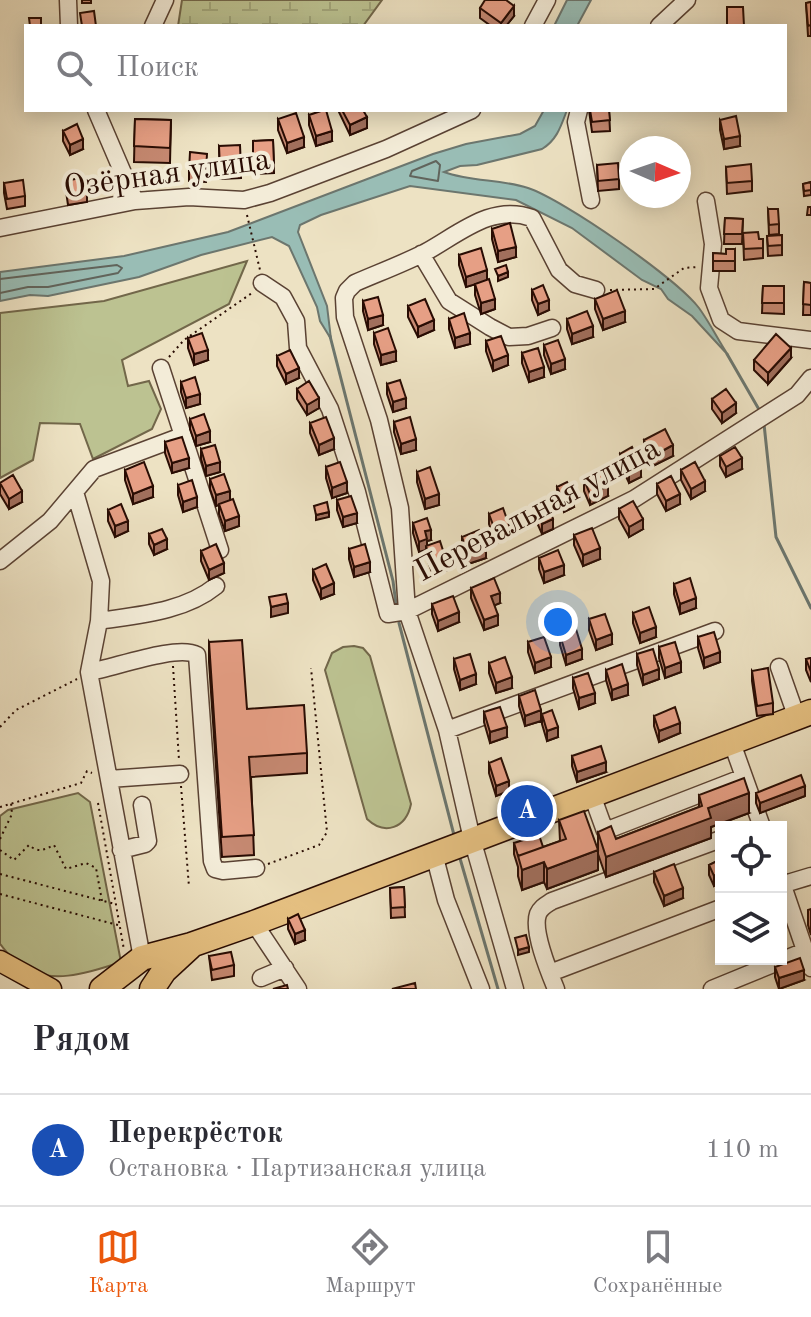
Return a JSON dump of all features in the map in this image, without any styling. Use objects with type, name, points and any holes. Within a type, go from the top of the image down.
[{"type":"highway","points":[[102,989],[136,962],[254,923],[804,715]]},
{"type":"highway","points":[[152,989],[164,971],[191,945]]},
{"type":"main road","points":[[0,964],[18,989]]},
{"type":"main road","points":[[0,964],[51,989]]},
{"type":"street","points":[[68,0],[69,24]]},
{"type":"street","points":[[154,24],[165,0]]},
{"type":"street","points":[[534,24],[547,0]]},
{"type":"street","points":[[661,24],[687,0]]},
{"type":"street","points":[[97,112],[135,201]]},
{"type":"street","name":"Озёрная улица","points":[[0,228],[135,201],[189,197],[244,200],[386,149],[468,112]]},
{"type":"street","points":[[578,112],[576,122],[591,200]]},
{"type":"street","points":[[706,201],[712,236],[709,288],[721,320],[738,331],[811,340]]},
{"type":"street","points":[[515,989],[468,841],[447,730],[407,611],[400,508],[379,420],[345,317],[344,298],[355,283],[421,254],[483,219],[517,213],[532,218],[559,270],[575,284],[596,290]]},
{"type":"street","points":[[421,254],[449,301],[490,327],[509,337],[528,336],[552,328]]},
{"type":"street","points":[[262,283],[283,297],[296,321],[298,348],[330,409],[357,492],[388,614],[407,611]]},
{"type":"street","points":[[161,368],[220,550]]},
{"type":"street","name":"Перевальная улица","points":[[407,611],[634,499],[770,411],[804,399],[811,378]]},
{"type":"street","points":[[0,561],[50,521],[94,469],[182,436]]},
{"type":"street","points":[[75,492],[101,581],[99,621],[89,672],[121,850],[136,962]]},
{"type":"street","points":[[99,621],[180,605],[203,596],[216,586]]},
{"type":"street","points":[[447,730],[715,631]]},
{"type":"street","points":[[89,672],[172,653],[187,651],[197,655],[212,861],[215,869],[223,871],[256,868]]},
{"type":"street","points":[[779,667],[804,715]]},
{"type":"street","points":[[732,743],[757,821]]},
{"type":"street","points":[[109,779],[180,774]]},
{"type":"street","points":[[592,795],[605,831],[744,777]]},
{"type":"street","points":[[121,850],[148,841],[142,805]]},
{"type":"street","points":[[556,989],[537,929],[541,908],[552,901],[715,841]]},
{"type":"street","points":[[438,853],[446,900],[481,989]]},
{"type":"street","points":[[787,882],[811,876]]},
{"type":"street","points":[[785,893],[811,968]]},
{"type":"street","points":[[550,973],[715,910]]},
{"type":"street","points":[[254,923],[298,989]]},
{"type":"street","points":[[712,989],[805,951]]},
{"type":"street","points":[[261,978],[285,968]]},
{"type":"path","points":[[161,368],[184,340],[243,301],[262,283],[259,257],[248,219]]},
{"type":"path","points":[[596,290],[654,289],[684,268],[710,267]]},
{"type":"path","points":[[256,868],[319,845],[327,832],[311,668]]},
{"type":"path","points":[[0,727],[16,710],[89,672]]},
{"type":"path","points":[[0,807],[81,783],[87,771]]},
{"type":"path","points":[[0,839],[12,814],[11,802]]},
{"type":"path","points":[[98,803],[119,926],[136,962]]},
{"type":"path","points":[[0,850],[14,860],[29,845],[35,850],[44,850],[54,845],[66,869],[86,863],[96,868],[102,901]]},
{"type":"path","points":[[0,874],[115,904]]},
{"type":"path","points":[[0,894],[119,926]]},
{"type":"green space","points":[[182,0],[382,0],[364,24],[178,24]]},
{"type":"green space","points":[[247,261],[229,304],[122,360],[128,386],[149,381],[161,409],[152,429],[93,459],[80,424],[40,423],[33,460],[0,478],[0,313],[104,301]]},
{"type":"green space","points":[[354,646],[363,648],[370,656],[411,804],[405,819],[394,827],[381,827],[367,819],[325,670],[332,653]]},
{"type":"green space","points":[[78,793],[90,802],[121,962],[68,976],[41,975],[17,963],[0,944],[0,816],[8,810]]},
{"type":"water","points":[[567,0],[591,0],[578,24],[555,24]]},
{"type":"water","points":[[543,112],[566,112],[555,137],[542,149],[444,172],[528,188],[592,223],[687,295],[699,308],[728,355],[692,316],[668,299],[661,289],[642,280],[572,228],[516,200],[410,186],[321,215],[300,225],[298,232],[327,306],[331,339],[320,321],[317,307],[289,246],[272,237],[201,255],[139,277],[48,296],[30,295],[0,301],[0,272],[124,256],[228,232],[433,154],[520,134],[535,126]]},
{"type":"building","points":[[485,0],[506,0],[514,6],[501,23],[480,8]]},
{"type":"building","points":[[811,2],[811,25],[808,26],[806,3]]},
{"type":"building","points":[[727,7],[743,7],[744,24],[727,24]]},
{"type":"building","points":[[94,11],[96,24],[82,24],[80,13]]},
{"type":"building","points":[[29,18],[41,18],[41,24],[30,24]]},
{"type":"building","points":[[327,112],[332,131],[316,136],[309,115]]},
{"type":"building","points":[[343,112],[364,112],[367,117],[350,125]]},
{"type":"building","points":[[590,112],[609,112],[610,120],[592,122]]},
{"type":"building","points":[[296,113],[304,137],[287,143],[278,119]]},
{"type":"building","points":[[736,116],[740,136],[724,139],[720,120]]},
{"type":"building","points":[[135,119],[171,120],[170,148],[134,146]]},
{"type":"building","points":[[77,124],[83,139],[70,145],[63,131]]},
{"type":"building","points":[[273,140],[274,163],[253,164],[253,141]]},
{"type":"building","points":[[240,145],[241,168],[220,169],[219,146]]},
{"type":"building","points":[[190,152],[207,154],[206,172],[189,171]]},
{"type":"building","points":[[618,163],[619,179],[598,181],[597,165]]},
{"type":"building","points":[[751,164],[752,181],[727,183],[726,167]]},
{"type":"building","points":[[84,177],[87,192],[68,195],[66,181]]},
{"type":"building","points":[[23,180],[25,196],[7,199],[4,183]]},
{"type":"building","points":[[811,182],[811,190],[804,191],[803,184]]},
{"type":"building","points":[[768,209],[778,209],[779,224],[769,225]]},
{"type":"building","points":[[725,218],[743,219],[742,234],[724,234]]},
{"type":"building","points":[[510,223],[516,247],[498,251],[492,229]]},
{"type":"building","points":[[758,232],[759,239],[763,239],[763,248],[744,249],[743,233]]},
{"type":"building","points":[[782,235],[782,245],[768,246],[767,236]]},
{"type":"building","points":[[481,248],[487,270],[466,277],[459,255]]},
{"type":"building","points":[[726,249],[735,249],[735,261],[713,261],[713,253],[726,254]]},
{"type":"building","points":[[506,265],[508,272],[498,276],[495,269]]},
{"type":"building","points":[[489,279],[495,299],[481,303],[475,284]]},
{"type":"building","points":[[804,282],[811,283],[811,305],[803,304]]},
{"type":"building","points":[[543,285],[549,300],[538,304],[532,290]]},
{"type":"building","points":[[763,286],[784,286],[784,303],[762,303]]},
{"type":"building","points":[[617,290],[625,311],[603,319],[595,299]]},
{"type":"building","points":[[378,297],[383,315],[368,319],[363,301]]},
{"type":"building","points":[[425,299],[434,320],[418,327],[408,306]]},
{"type":"building","points":[[587,311],[593,326],[572,334],[567,319]]},
{"type":"building","points":[[464,313],[470,333],[455,338],[449,319]]},
{"type":"building","points":[[388,328],[396,351],[381,355],[374,333]]},
{"type":"building","points":[[202,333],[208,350],[194,354],[188,338]]},
{"type":"building","points":[[776,334],[791,348],[768,373],[754,360]]},
{"type":"building","points":[[501,336],[508,355],[493,361],[486,341]]},
{"type":"building","points":[[558,340],[565,359],[551,364],[544,345]]},
{"type":"building","points":[[538,348],[544,367],[529,372],[522,353]]},
{"type":"building","points":[[290,350],[299,368],[286,374],[277,356]]},
{"type":"building","points":[[195,377],[200,394],[186,398],[181,382]]},
{"type":"building","points":[[400,380],[406,398],[393,402],[387,384]]},
{"type":"building","points":[[309,381],[319,398],[307,405],[297,389]]},
{"type":"building","points":[[726,389],[736,403],[722,413],[712,399]]},
{"type":"building","points":[[204,414],[210,431],[196,436],[190,419]]},
{"type":"building","points":[[326,417],[334,438],[319,445],[310,423]]},
{"type":"building","points":[[410,417],[416,439],[401,444],[394,422]]},
{"type":"building","points":[[665,429],[673,445],[653,456],[644,440]]},
{"type":"building","points":[[182,437],[189,458],[172,463],[165,442]]},
{"type":"building","points":[[215,445],[220,462],[206,466],[201,449]]},
{"type":"building","points":[[632,447],[641,467],[629,473],[620,454]]},
{"type":"building","points":[[735,447],[742,458],[726,467],[720,456]]},
{"type":"building","points":[[144,462],[153,486],[133,494],[125,470]]},
{"type":"building","points":[[340,462],[347,482],[332,488],[326,467]]},
{"type":"building","points":[[695,462],[705,481],[691,489],[681,470]]},
{"type":"building","points":[[430,467],[439,494],[425,499],[417,472]]},
{"type":"building","points":[[602,472],[608,486],[590,494],[584,480]]},
{"type":"building","points":[[224,474],[230,491],[216,495],[210,479]]},
{"type":"building","points":[[13,475],[22,491],[9,499],[0,483]]},
{"type":"building","points":[[671,476],[680,494],[666,501],[657,484]]},
{"type":"building","points":[[192,480],[197,497],[183,502],[178,485]]},
{"type":"building","points":[[567,482],[574,496],[564,502],[557,487]]},
{"type":"building","points":[[351,496],[357,513],[343,517],[337,500]]},
{"type":"building","points":[[233,499],[239,516],[225,521],[219,504]]},
{"type":"building","points":[[546,501],[553,519],[542,524],[534,506]]},
{"type":"building","points":[[633,501],[643,519],[629,527],[619,509]]},
{"type":"building","points":[[327,502],[329,512],[316,515],[314,506]]},
{"type":"building","points":[[121,504],[128,521],[115,526],[108,510]]},
{"type":"building","points":[[503,508],[510,528],[496,533],[489,514]]},
{"type":"building","points":[[427,518],[431,530],[425,531],[427,539],[419,542],[413,523]]},
{"type":"building","points":[[592,528],[600,548],[583,555],[574,535]]},
{"type":"building","points":[[162,529],[167,539],[154,545],[149,534]]},
{"type":"building","points":[[479,530],[486,548],[468,554],[462,537]]},
{"type":"building","points":[[440,541],[446,560],[433,565],[426,546]]},
{"type":"building","points":[[216,544],[224,563],[209,570],[201,551]]},
{"type":"building","points":[[365,544],[370,562],[354,567],[349,549]]},
{"type":"building","points":[[558,550],[564,565],[544,572],[539,558]]},
{"type":"building","points":[[326,564],[334,583],[321,589],[313,570]]},
{"type":"building","points":[[494,578],[500,593],[491,596],[498,615],[484,620],[471,588]]},
{"type":"building","points":[[690,578],[696,598],[680,604],[674,584]]},
{"type":"building","points":[[286,594],[288,603],[271,607],[269,597]]},
{"type":"building","points":[[453,596],[459,612],[438,621],[432,604]]},
{"type":"building","points":[[649,607],[656,627],[640,633],[633,613]]},
{"type":"building","points":[[605,614],[612,634],[596,640],[589,619]]},
{"type":"building","points":[[576,629],[582,649],[566,655],[560,635]]},
{"type":"building","points":[[714,632],[720,652],[704,658],[698,637]]},
{"type":"building","points":[[544,637],[551,657],[535,663],[528,642]]},
{"type":"building","points":[[242,640],[247,709],[304,705],[307,753],[249,757],[254,835],[222,837],[209,642]]},
{"type":"building","points":[[675,642],[681,662],[665,668],[659,647]]},
{"type":"building","points":[[653,649],[659,669],[643,675],[637,654]]},
{"type":"building","points":[[470,654],[476,674],[460,680],[454,659]]},
{"type":"building","points":[[505,657],[512,677],[496,683],[489,663]]},
{"type":"building","points":[[622,664],[628,684],[612,690],[606,670]]},
{"type":"building","points":[[768,668],[773,703],[757,706],[752,671]]},
{"type":"building","points":[[588,673],[595,693],[579,698],[573,678]]},
{"type":"building","points":[[535,690],[541,710],[525,716],[519,696]]},
{"type":"building","points":[[500,707],[507,727],[490,732],[484,712]]},
{"type":"building","points":[[675,707],[680,723],[659,731],[654,716]]},
{"type":"building","points":[[552,710],[558,727],[547,731],[542,714]]},
{"type":"building","points":[[601,746],[606,762],[577,772],[572,756]]},
{"type":"building","points":[[501,758],[509,781],[496,786],[489,763]]},
{"type":"building","points":[[801,775],[805,786],[760,803],[756,793]]},
{"type":"building","points":[[744,778],[749,793],[708,808],[711,818],[606,857],[598,832],[611,826],[616,839],[702,806],[699,795]]},
{"type":"building","points":[[584,811],[598,850],[547,869],[544,862],[522,870],[518,856],[566,839],[559,820]]},
{"type":"building","points":[[539,835],[543,847],[518,856],[514,843]]},
{"type":"building","points":[[715,862],[715,876],[714,876],[709,865]]},
{"type":"building","points":[[674,864],[683,888],[664,896],[654,872]]},
{"type":"building","points":[[404,887],[405,907],[391,908],[390,888]]},
{"type":"building","points":[[298,914],[305,930],[295,934],[288,919]]},
{"type":"building","points":[[526,935],[529,947],[518,950],[515,938]]},
{"type":"building","points":[[231,952],[234,965],[212,970],[209,956]]},
{"type":"building","points":[[800,958],[804,970],[779,978],[775,967]]},
{"type":"building","points":[[415,983],[416,989],[392,989]]},
{"type":"waterway","points":[[330,336],[393,581],[396,604]]},
{"type":"waterway","points":[[727,354],[761,413]]},
{"type":"waterway","points":[[764,424],[776,537],[811,608]]},
{"type":"waterway","points":[[399,623],[454,835]]},
{"type":"waterway","points":[[459,855],[498,989]]},
{"type":"place","name":"Перекрёсток","points":[[527,811]]}]
